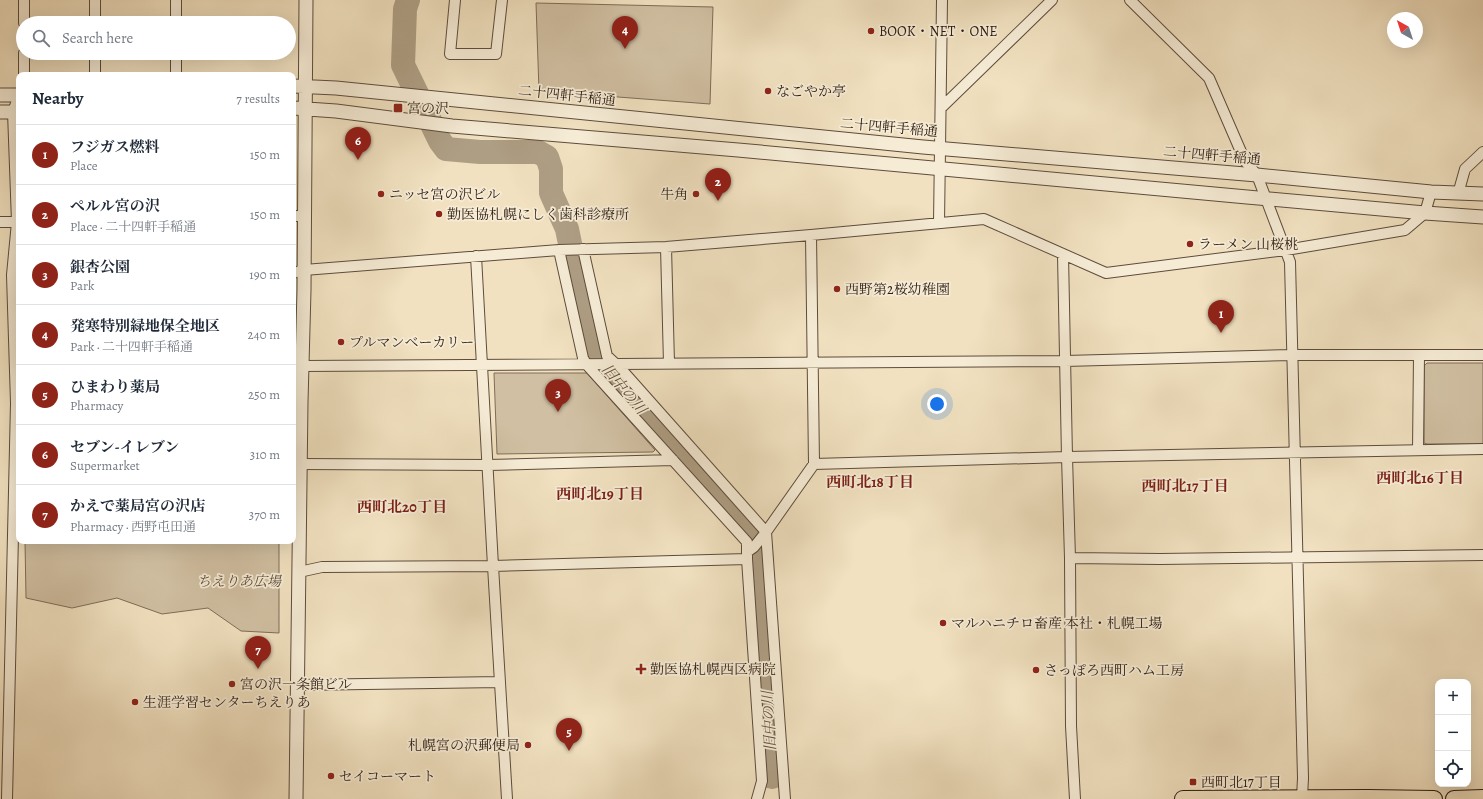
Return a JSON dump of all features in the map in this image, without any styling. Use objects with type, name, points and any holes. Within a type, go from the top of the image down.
[{"type":"main road","points":[[1454,799],[1483,798]]},
{"type":"main road","points":[[1183,799],[1434,799]]},
{"type":"street","points":[[24,0],[24,16]]},
{"type":"street","points":[[95,0],[95,16]]},
{"type":"street","points":[[176,0],[176,16]]},
{"type":"street","points":[[296,799],[302,366],[298,216],[299,86],[306,0]]},
{"type":"street","points":[[455,0],[450,54],[496,54],[502,0]]},
{"type":"street","points":[[939,223],[942,0]]},
{"type":"street","points":[[941,108],[1052,0]]},
{"type":"street","points":[[1130,0],[1209,78],[1245,162],[1257,175],[1290,262],[1303,778],[1302,798]]},
{"type":"street","points":[[24,60],[24,72]]},
{"type":"street","points":[[95,60],[95,72]]},
{"type":"street","points":[[176,60],[176,72]]},
{"type":"street","name":"二十四軒手稲通","points":[[299,86],[399,94],[941,148],[1257,175],[1431,192],[1483,194]]},
{"type":"street","points":[[0,95],[16,95]]},
{"type":"street","points":[[16,101],[11,112],[16,191]]},
{"type":"street","points":[[299,108],[452,126],[730,149],[1266,199],[1483,217]]},
{"type":"street","points":[[1458,194],[1465,170],[1483,152]]},
{"type":"street","points":[[299,272],[562,250],[666,247],[984,219],[1106,273],[1286,250],[1405,230],[1424,213],[1431,192]]},
{"type":"street","points":[[0,222],[16,222]]},
{"type":"street","points":[[299,572],[322,567],[493,566],[749,553],[764,535],[814,464],[811,235]]},
{"type":"street","points":[[666,247],[669,363]]},
{"type":"street","points":[[581,249],[607,356],[764,535],[785,799]]},
{"type":"street","points":[[562,250],[583,358],[590,364],[673,460],[747,542],[749,553],[762,781],[757,799]]},
{"type":"street","points":[[1063,255],[1070,558],[1071,726],[1074,799]]},
{"type":"street","points":[[476,256],[507,799]]},
{"type":"street","points":[[7,799],[16,403],[16,257]]},
{"type":"street","points":[[302,366],[1065,361],[1292,355],[1483,355]]},
{"type":"street","points":[[1418,450],[1419,355]]},
{"type":"street","points":[[814,464],[1067,457],[1483,449]]},
{"type":"street","points":[[301,464],[488,466],[673,460]]},
{"type":"street","points":[[1070,558],[1167,559],[1483,555]]},
{"type":"street","points":[[298,685],[500,682]]},
{"type":"green space","points":[[536,3],[713,7],[710,104],[539,91]]},
{"type":"green space","points":[[1427,363],[1483,363],[1483,444],[1424,443],[1424,366]]},
{"type":"green space","points":[[494,373],[587,373],[655,450],[653,452],[497,454]]},
{"type":"green space","name":"ちえりあ広場","points":[[25,544],[279,544],[279,633],[241,631],[208,608],[162,614],[117,598],[72,608],[26,598]]},
{"type":"waterway","name":"旧中の川","points":[[408,0],[405,9],[403,65],[440,141],[446,149],[480,152],[538,152],[547,157],[551,169],[551,193],[567,229],[574,263],[586,307],[593,348],[607,373],[750,530],[761,551],[772,777]]},
{"type":"place","name":"BOOK・NET・ONE","points":[[871,31]]},
{"type":"place","name":"発寒特別緑地保全地区","points":[[625,49]]},
{"type":"place","name":"なごやか亭","points":[[768,91]]},
{"type":"place","name":"宮の沢","points":[[398,108]]},
{"type":"place","name":"セブン-イレブン","points":[[358,160]]},
{"type":"place","name":"ニッセ宮の沢ビル","points":[[381,194]]},
{"type":"place","name":"牛角","points":[[696,194]]},
{"type":"place","name":"ペルル宮の沢","points":[[718,201]]},
{"type":"place","name":"勤医協札幌にしく歯科診療所","points":[[439,214]]},
{"type":"place","name":"ラーメン 山桜桃","points":[[1190,244]]},
{"type":"place","name":"西野第2桜幼稚園","points":[[837,289]]},
{"type":"place","name":"フジガス燃料","points":[[1221,333]]},
{"type":"place","name":"プルマンベーカリー","points":[[341,342]]},
{"type":"place","name":"銀杏公園","points":[[558,412]]},
{"type":"place","name":"マルハニチロ畜産 本社・札幌工場","points":[[943,623]]},
{"type":"place","name":"かえで薬局宮の沢店","points":[[258,669]]},
{"type":"place","name":"勤医協札幌西区病院","points":[[641,669]]},
{"type":"place","name":"さっぽろ西町ハム工房","points":[[1036,670]]},
{"type":"place","name":"宮の沢一条館ビル","points":[[232,684]]},
{"type":"place","name":"生涯学習センターちえりあ","points":[[135,702]]},
{"type":"place","name":"札幌宮の沢郵便局","points":[[528,745]]},
{"type":"place","name":"ひまわり薬局","points":[[569,751]]},
{"type":"place","name":"セイコーマート","points":[[331,776]]},
{"type":"place","name":"西町北17丁目","points":[[1193,782]]},
{"type":"district","name":"西町北16丁目","points":[[1420,478]]},
{"type":"district","name":"西町北18丁目","points":[[870,482]]},
{"type":"district","name":"西町北17丁目","points":[[1185,486]]},
{"type":"district","name":"西町北19丁目","points":[[600,494]]},
{"type":"district","name":"西町北20丁目","points":[[402,507]]}]
